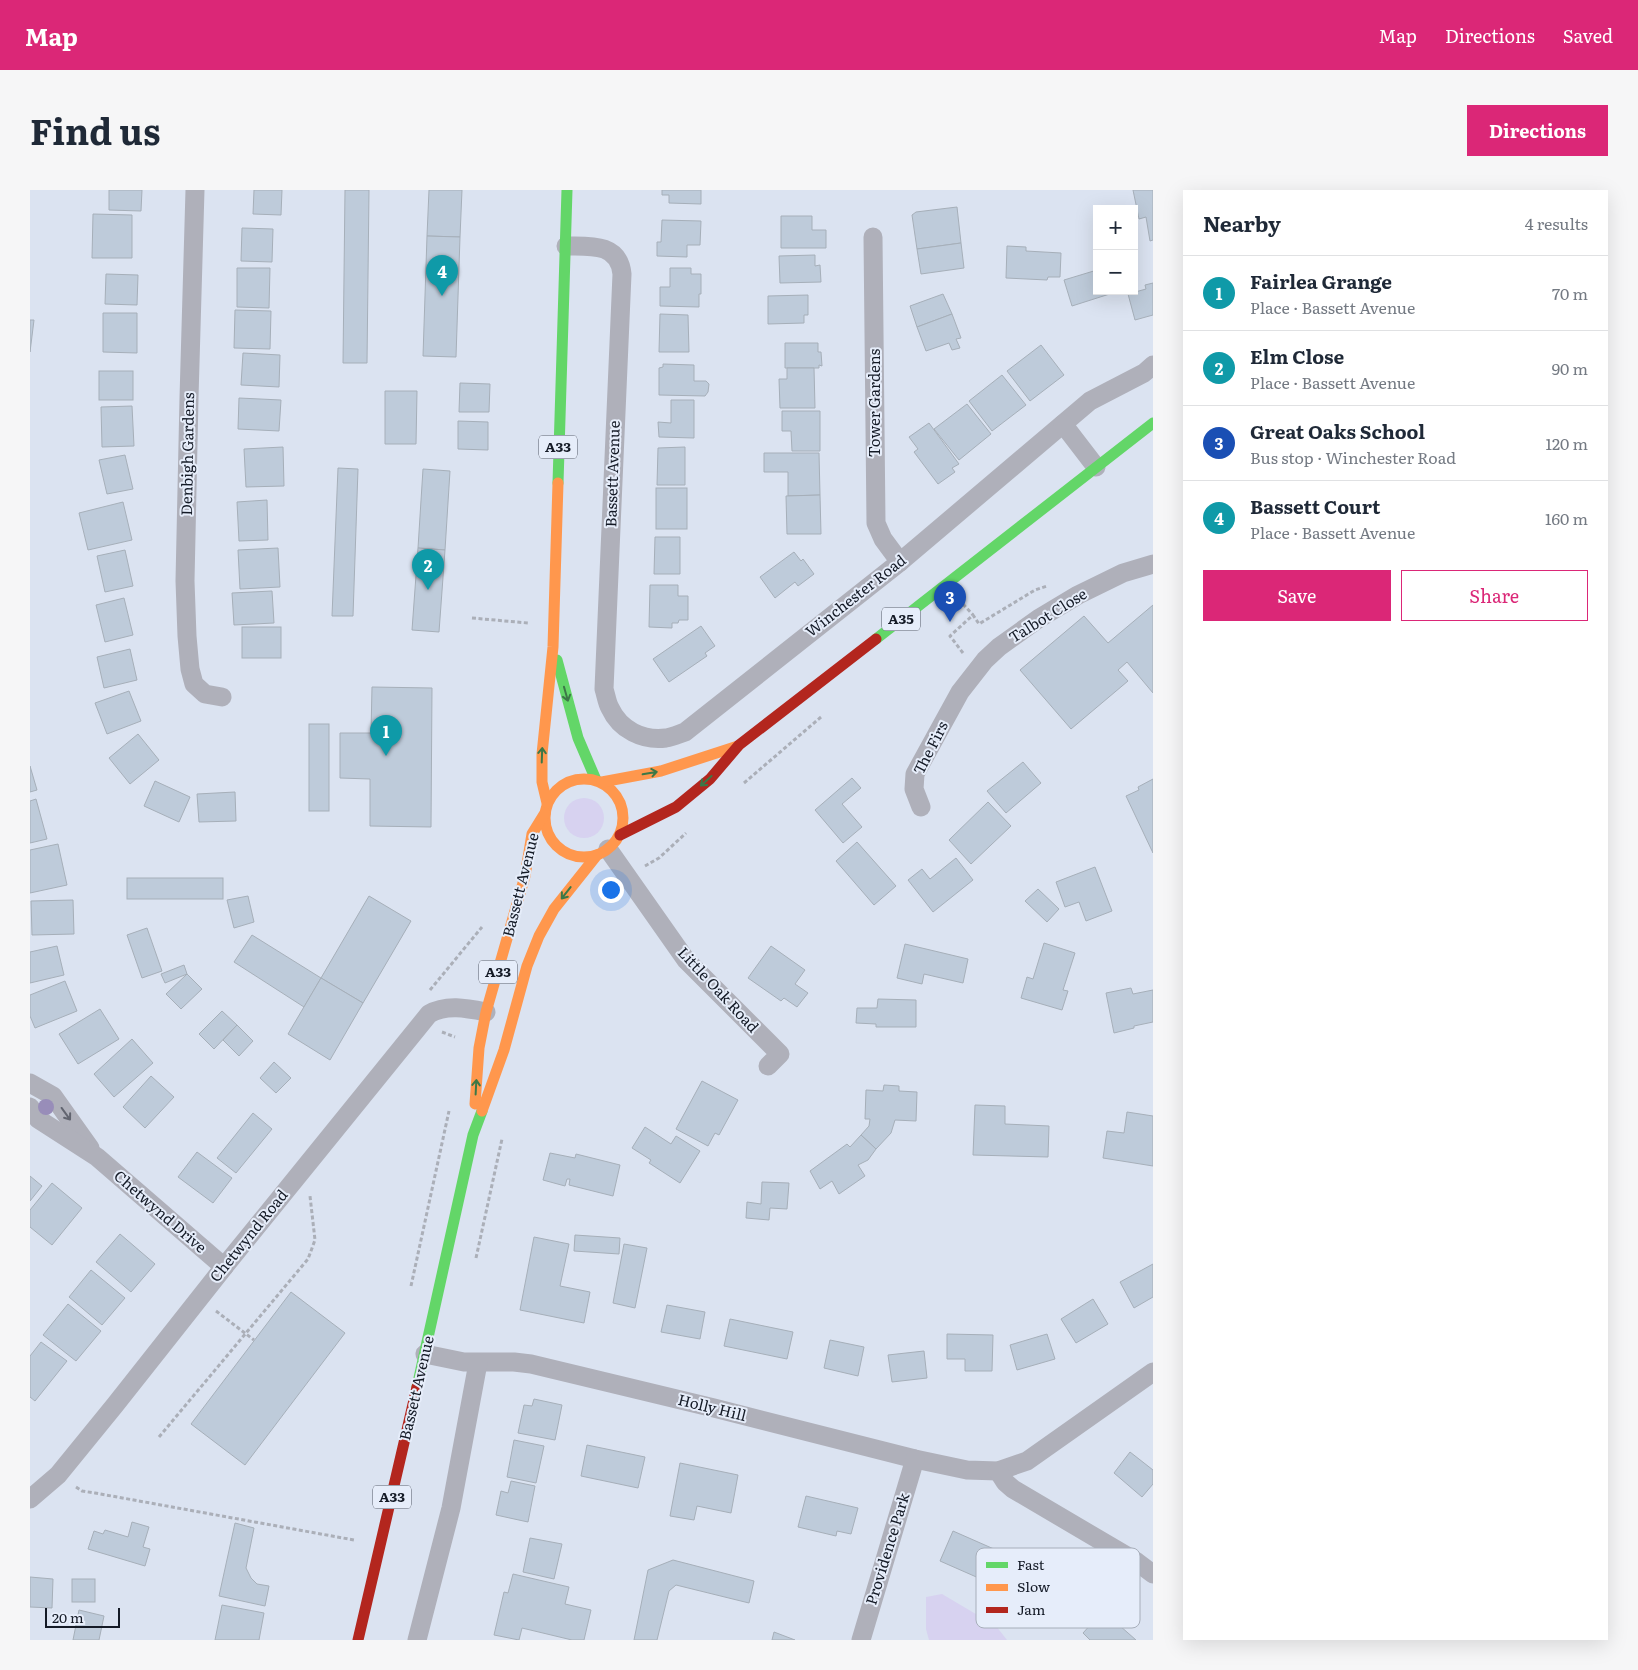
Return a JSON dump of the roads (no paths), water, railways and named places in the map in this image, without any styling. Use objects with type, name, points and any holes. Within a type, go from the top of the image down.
[{"type":"main road","name":"A33","points":[[546,808],[542,782],[542,754],[553,647],[567,190]]},
{"type":"main road","name":"A35","points":[[608,846],[676,807],[710,779],[739,746],[1153,423]]},
{"type":"main road","name":"A33","points":[[553,647],[578,738],[599,781]]},
{"type":"main road","name":"A35","points":[[599,781],[661,771],[739,746]]},
{"type":"main road","points":[[584,778],[599,781],[612,789],[619,799],[624,823],[608,846],[586,857],[574,856],[564,852],[548,835],[545,824],[546,808],[553,792],[572,780],[584,778]]},
{"type":"main road","name":"Bassett Avenue","points":[[473,1136],[478,1048],[486,1012],[508,939],[524,876],[532,834],[546,808]]},
{"type":"main road","name":"Bassett Avenue","points":[[358,1640],[426,1354],[473,1136],[504,1050],[527,966],[539,936],[554,909],[608,846]]},
{"type":"street","name":"Denbigh Gardens","points":[[195,190],[189,389],[187,636],[190,669],[194,684],[205,694],[222,697]]},
{"type":"street","name":"Tower Gardens","points":[[873,237],[876,522],[883,539],[900,562]]},
{"type":"street","name":"Bassett Avenue","points":[[566,246],[586,246],[609,250],[617,256],[621,264],[604,689],[609,708],[620,723],[636,734]]},
{"type":"street","name":"Winchester Road","points":[[636,734],[649,738],[667,738],[685,732],[900,562],[1090,401],[1120,387],[1149,369]]},
{"type":"street","points":[[1063,424],[1096,467]]},
{"type":"street","name":"Talbot Close","points":[[960,692],[985,660],[999,647],[1038,619],[1078,595],[1123,573],[1153,564]]},
{"type":"street","name":"The Firs","points":[[921,807],[914,789],[915,774],[960,692]]},
{"type":"street","name":"Little Oak Road","points":[[608,846],[686,960],[780,1055]]},
{"type":"street","name":"Chetwynd Road","points":[[30,1499],[58,1475],[116,1405],[224,1267],[429,1014],[441,1008],[471,1009],[486,1012]]},
{"type":"street","name":"Chetwynd Drive","points":[[30,1083],[53,1096],[97,1157]]},
{"type":"street","name":"Chetwynd Drive","points":[[30,1107],[38,1119],[97,1157],[224,1267]]},
{"type":"street","name":"Holly Hill","points":[[426,1354],[464,1362],[531,1364],[915,1459],[967,1470],[998,1471],[1027,1461],[1153,1372]]},
{"type":"street","points":[[417,1640],[450,1508],[478,1363]]},
{"type":"street","name":"Providence Park","points":[[861,1640],[915,1459]]},
{"type":"street","points":[[998,1471],[1005,1482],[1013,1489],[1113,1548]]},
{"type":"street","points":[[1140,1564],[1153,1574]]},
{"type":"place","name":"Bassett Court","points":[[442,296]]},
{"type":"place","name":"Elm Close","points":[[428,590]]},
{"type":"place","name":"Great Oaks School","points":[[950,622]]},
{"type":"place","name":"Fairlea Grange","points":[[386,756]]}]
